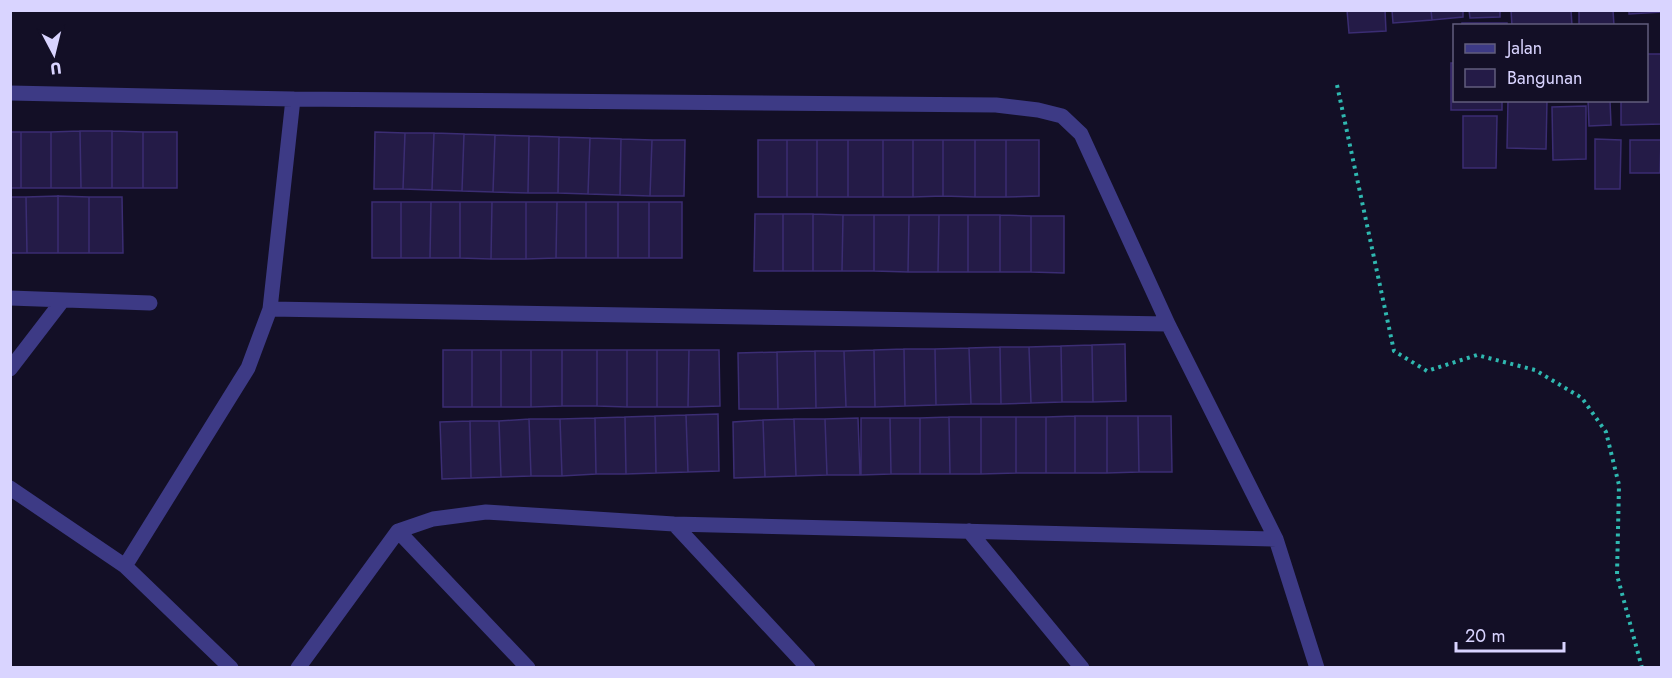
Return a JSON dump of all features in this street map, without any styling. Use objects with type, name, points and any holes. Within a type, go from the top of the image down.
[{"type":"street","points":[[10,93],[293,99],[996,105],[1038,110],[1062,116],[1081,134],[1168,324],[1276,538],[1317,668]]},
{"type":"street","points":[[125,566],[248,368],[270,309],[293,99]]},
{"type":"street","points":[[10,298],[150,303]]},
{"type":"street","points":[[10,369],[63,300]]},
{"type":"street","points":[[270,309],[1168,324]]},
{"type":"street","points":[[10,488],[125,566],[231,668]]},
{"type":"street","points":[[297,668],[398,531],[433,519],[486,512],[674,524],[1276,538]]},
{"type":"street","points":[[674,524],[808,668]]},
{"type":"street","points":[[398,531],[528,668]]},
{"type":"street","points":[[969,531],[1082,668]]},
{"type":"path","points":[[1337,85],[1394,351],[1427,371],[1477,355],[1535,370],[1582,398],[1606,432],[1619,485],[1617,575],[1642,668]]},
{"type":"building","points":[[1347,10],[1385,10],[1386,31],[1349,33]]},
{"type":"building","points":[[1392,10],[1431,10],[1432,20],[1393,23]]},
{"type":"building","points":[[1431,10],[1463,10],[1463,17],[1432,20]]},
{"type":"building","points":[[1469,10],[1500,10],[1500,17],[1470,18]]},
{"type":"building","points":[[1511,10],[1571,10],[1572,24],[1512,24]]},
{"type":"building","points":[[1579,10],[1613,10],[1614,24],[1579,24]]},
{"type":"building","points":[[1629,10],[1662,10],[1662,12],[1629,14]]},
{"type":"building","points":[[1462,23],[1507,23],[1507,24]]},
{"type":"building","points":[[1648,54],[1662,54],[1662,124],[1621,125],[1621,102],[1648,102]]},
{"type":"building","points":[[1451,63],[1453,63],[1453,102],[1502,102],[1502,110],[1451,110]]},
{"type":"building","points":[[1508,102],[1547,102],[1546,149],[1507,148]]},
{"type":"building","points":[[1588,102],[1610,102],[1611,125],[1589,126]]},
{"type":"building","points":[[1586,106],[1586,159],[1553,160],[1552,107]]},
{"type":"building","points":[[1463,116],[1497,116],[1496,168],[1463,168]]},
{"type":"building","points":[[80,131],[112,131],[112,188],[81,188]]},
{"type":"building","points":[[80,131],[81,188],[51,188],[51,132]]},
{"type":"building","points":[[112,131],[143,132],[143,188],[112,188]]},
{"type":"building","points":[[10,132],[21,132],[21,188],[10,188]]},
{"type":"building","points":[[21,132],[51,132],[51,188],[21,188]]},
{"type":"building","points":[[143,132],[177,132],[177,188],[143,188]]},
{"type":"building","points":[[375,132],[405,133],[403,189],[374,189]]},
{"type":"building","points":[[405,133],[434,133],[432,190],[403,189]]},
{"type":"building","points":[[434,133],[464,134],[462,191],[432,190]]},
{"type":"building","points":[[464,134],[495,135],[493,192],[462,191]]},
{"type":"building","points":[[495,135],[529,136],[528,193],[493,192]]},
{"type":"building","points":[[529,136],[559,137],[558,193],[528,193]]},
{"type":"building","points":[[559,137],[590,138],[588,194],[558,193]]},
{"type":"building","points":[[590,138],[621,139],[620,195],[588,194]]},
{"type":"building","points":[[621,139],[652,140],[650,196],[620,195]]},
{"type":"building","points":[[1595,139],[1621,140],[1620,189],[1595,189]]},
{"type":"building","points":[[652,140],[685,140],[684,196],[650,196]]},
{"type":"building","points":[[758,140],[787,140],[787,197],[758,197]]},
{"type":"building","points":[[787,140],[817,140],[817,197],[787,197]]},
{"type":"building","points":[[817,140],[848,140],[848,197],[817,197]]},
{"type":"building","points":[[848,140],[883,140],[883,197],[848,197]]},
{"type":"building","points":[[883,140],[913,140],[913,197],[883,197]]},
{"type":"building","points":[[913,140],[943,140],[943,196],[913,197]]},
{"type":"building","points":[[943,140],[975,140],[975,197],[943,196]]},
{"type":"building","points":[[975,140],[1006,140],[1006,197],[975,197]]},
{"type":"building","points":[[1006,140],[1039,140],[1039,196],[1006,197]]},
{"type":"building","points":[[1630,140],[1661,140],[1660,173],[1630,173]]},
{"type":"building","points":[[58,196],[89,197],[89,253],[58,253]]},
{"type":"building","points":[[58,196],[58,253],[27,253],[26,197]]},
{"type":"building","points":[[10,197],[26,197],[27,253],[10,253]]},
{"type":"building","points":[[89,197],[122,197],[123,253],[89,253]]},
{"type":"building","points":[[372,202],[401,202],[401,258],[372,258]]},
{"type":"building","points":[[401,202],[431,202],[430,258],[401,258]]},
{"type":"building","points":[[431,202],[460,202],[460,258],[430,258]]},
{"type":"building","points":[[460,202],[492,202],[491,259],[460,258]]},
{"type":"building","points":[[492,202],[526,202],[526,259],[491,259]]},
{"type":"building","points":[[526,202],[557,202],[556,258],[526,259]]},
{"type":"building","points":[[557,202],[586,202],[586,258],[556,258]]},
{"type":"building","points":[[586,202],[618,202],[618,258],[586,258]]},
{"type":"building","points":[[618,202],[649,202],[649,258],[618,258]]},
{"type":"building","points":[[649,202],[682,202],[682,258],[649,258]]},
{"type":"building","points":[[755,214],[783,214],[783,271],[754,271]]},
{"type":"building","points":[[783,214],[813,214],[813,271],[783,271]]},
{"type":"building","points":[[813,214],[843,215],[842,271],[813,271]]},
{"type":"building","points":[[843,215],[874,215],[874,271],[842,271]]},
{"type":"building","points":[[874,215],[909,215],[908,272],[874,271]]},
{"type":"building","points":[[909,215],[939,215],[938,272],[908,272]]},
{"type":"building","points":[[939,215],[968,215],[968,272],[938,272]]},
{"type":"building","points":[[968,215],[1000,215],[1000,272],[968,272]]},
{"type":"building","points":[[1000,215],[1031,216],[1031,272],[1000,272]]},
{"type":"building","points":[[1031,216],[1064,216],[1064,273],[1031,272]]},
{"type":"building","points":[[1125,344],[1126,401],[1093,402],[1092,345]]},
{"type":"building","points":[[1092,345],[1093,402],[1062,402],[1061,346]]},
{"type":"building","points":[[1061,346],[1062,402],[1031,403],[1029,347]]},
{"type":"building","points":[[1000,347],[1001,404],[971,404],[969,348]]},
{"type":"building","points":[[1000,347],[1029,347],[1031,403],[1001,404]]},
{"type":"building","points":[[969,348],[971,404],[936,405],[935,349]]},
{"type":"building","points":[[904,349],[935,349],[936,405],[905,406]]},
{"type":"building","points":[[904,349],[905,406],[875,407],[874,350]]},
{"type":"building","points":[[443,350],[472,350],[472,407],[443,407]]},
{"type":"building","points":[[472,350],[501,350],[501,407],[472,407]]},
{"type":"building","points":[[501,350],[531,350],[531,407],[501,407]]},
{"type":"building","points":[[531,350],[562,350],[562,406],[531,407]]},
{"type":"building","points":[[562,350],[597,350],[597,406],[562,406]]},
{"type":"building","points":[[597,350],[627,350],[627,407],[597,406]]},
{"type":"building","points":[[627,350],[657,350],[657,407],[627,407]]},
{"type":"building","points":[[657,350],[689,350],[688,407],[657,407]]},
{"type":"building","points":[[689,350],[719,350],[720,406],[688,407]]},
{"type":"building","points":[[874,350],[875,407],[846,407],[844,351]]},
{"type":"building","points":[[815,351],[816,408],[778,409],[777,352]]},
{"type":"building","points":[[815,351],[844,351],[846,407],[816,408]]},
{"type":"building","points":[[777,352],[778,409],[739,409],[738,353]]},
{"type":"building","points":[[718,414],[719,471],[688,472],[686,415]]},
{"type":"building","points":[[686,415],[688,472],[656,473],[655,416]]},
{"type":"building","points":[[655,416],[656,473],[626,474],[625,417]]},
{"type":"building","points":[[1075,416],[1107,416],[1107,473],[1075,473]]},
{"type":"building","points":[[1075,416],[1075,473],[1046,473],[1046,417]]},
{"type":"building","points":[[1107,416],[1138,416],[1139,472],[1107,473]]},
{"type":"building","points":[[1138,416],[1171,416],[1172,472],[1139,472]]},
{"type":"building","points":[[625,417],[626,474],[596,474],[595,418]]},
{"type":"building","points":[[949,417],[981,417],[981,474],[950,474]]},
{"type":"building","points":[[949,417],[950,474],[920,474],[920,418]]},
{"type":"building","points":[[981,417],[1016,417],[1016,473],[981,474]]},
{"type":"building","points":[[1016,417],[1046,417],[1046,473],[1016,473]]},
{"type":"building","points":[[595,418],[596,474],[562,476],[560,419]]},
{"type":"building","points":[[858,418],[860,475],[827,475],[825,419]]},
{"type":"building","points":[[861,418],[890,418],[891,474],[861,475]]},
{"type":"building","points":[[890,418],[920,418],[920,474],[891,474]]},
{"type":"building","points":[[529,419],[560,419],[562,476],[531,476]]},
{"type":"building","points":[[529,419],[531,476],[501,477],[499,421]]},
{"type":"building","points":[[794,419],[825,419],[827,475],[796,476]]},
{"type":"building","points":[[794,419],[796,476],[765,477],[763,420]]},
{"type":"building","points":[[763,420],[765,477],[734,478],[733,422]]},
{"type":"building","points":[[470,421],[499,421],[501,477],[471,478]]},
{"type":"building","points":[[470,421],[471,478],[442,479],[440,422]]}]
